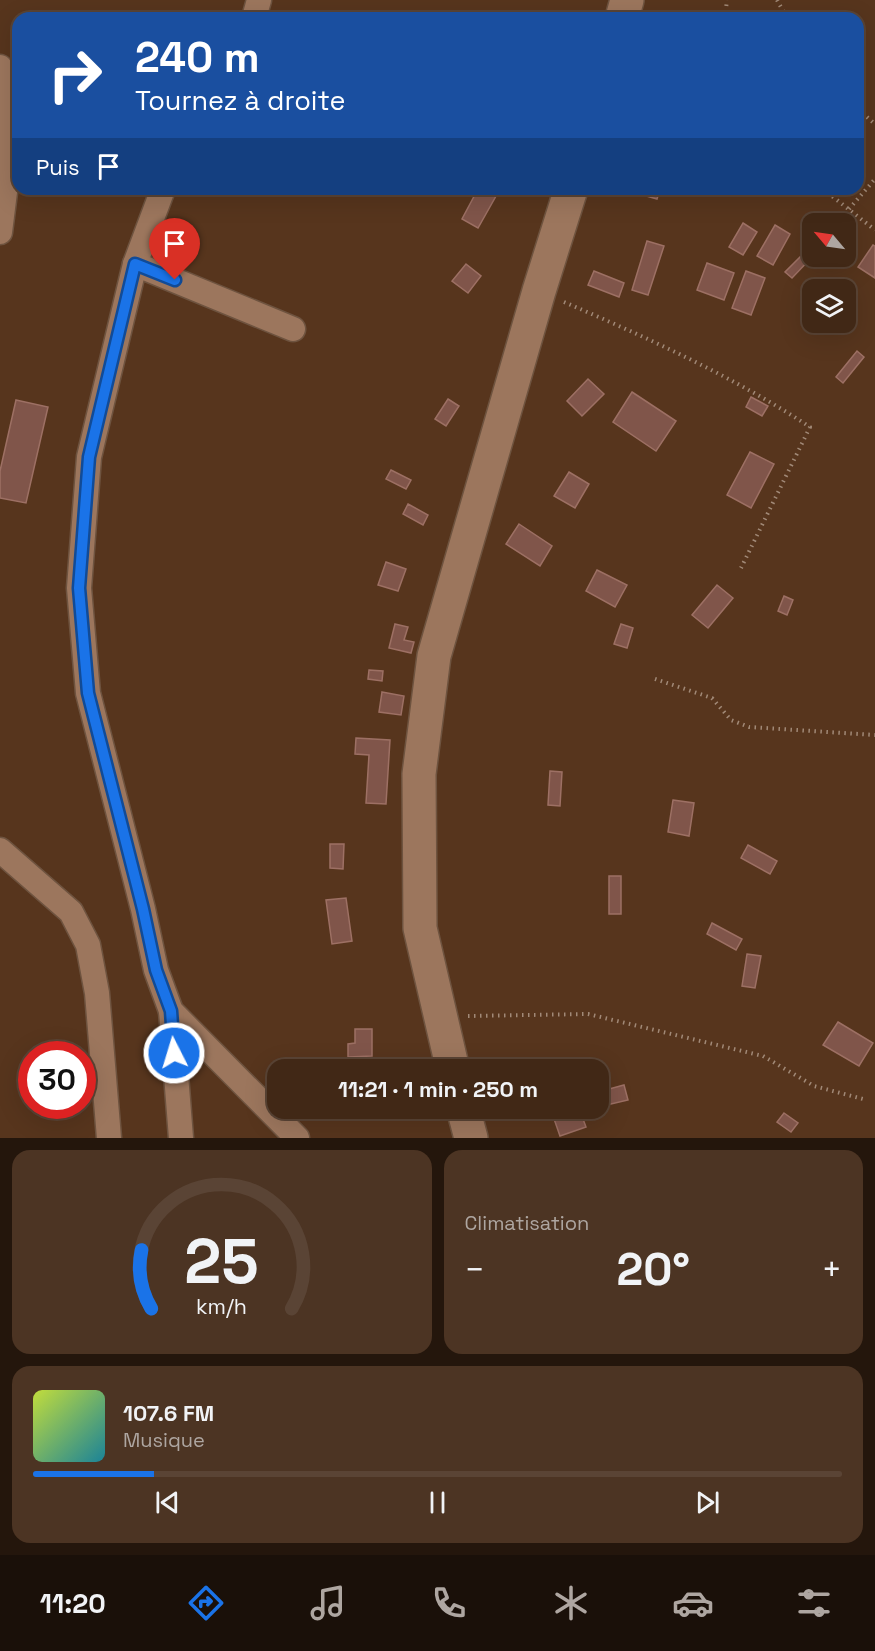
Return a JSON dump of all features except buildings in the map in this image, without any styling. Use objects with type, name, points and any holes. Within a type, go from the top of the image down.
[{"type":"main road","points":[[450,1059],[420,928],[419,774],[434,656],[539,291],[569,195]]},
{"type":"main road","points":[[466,1119],[471,1138]]},
{"type":"street","points":[[0,67],[8,85],[8,156],[0,232]]},
{"type":"street","points":[[161,195],[135,264],[89,457],[79,588],[88,693],[143,909],[156,970],[171,1011],[181,1138]]},
{"type":"street","points":[[135,264],[293,329]]},
{"type":"street","points":[[0,850],[71,912],[88,945],[97,993],[109,1138]]},
{"type":"street","points":[[171,1011],[297,1138]]},
{"type":"path","points":[[864,192],[875,180]]},
{"type":"path","points":[[831,195],[875,230]]},
{"type":"path","points":[[849,209],[862,195]]},
{"type":"path","points":[[539,291],[614,323],[702,366],[777,405],[810,427],[741,568]]},
{"type":"path","points":[[655,679],[712,698],[732,720],[749,727],[875,735]]},
{"type":"path","points":[[439,1017],[588,1014],[764,1056],[814,1086],[863,1099]]},
{"type":"route","points":[[174,1053],[171,1011],[156,970],[143,909],[88,693],[79,588],[89,457],[135,264],[175,280]]}]
